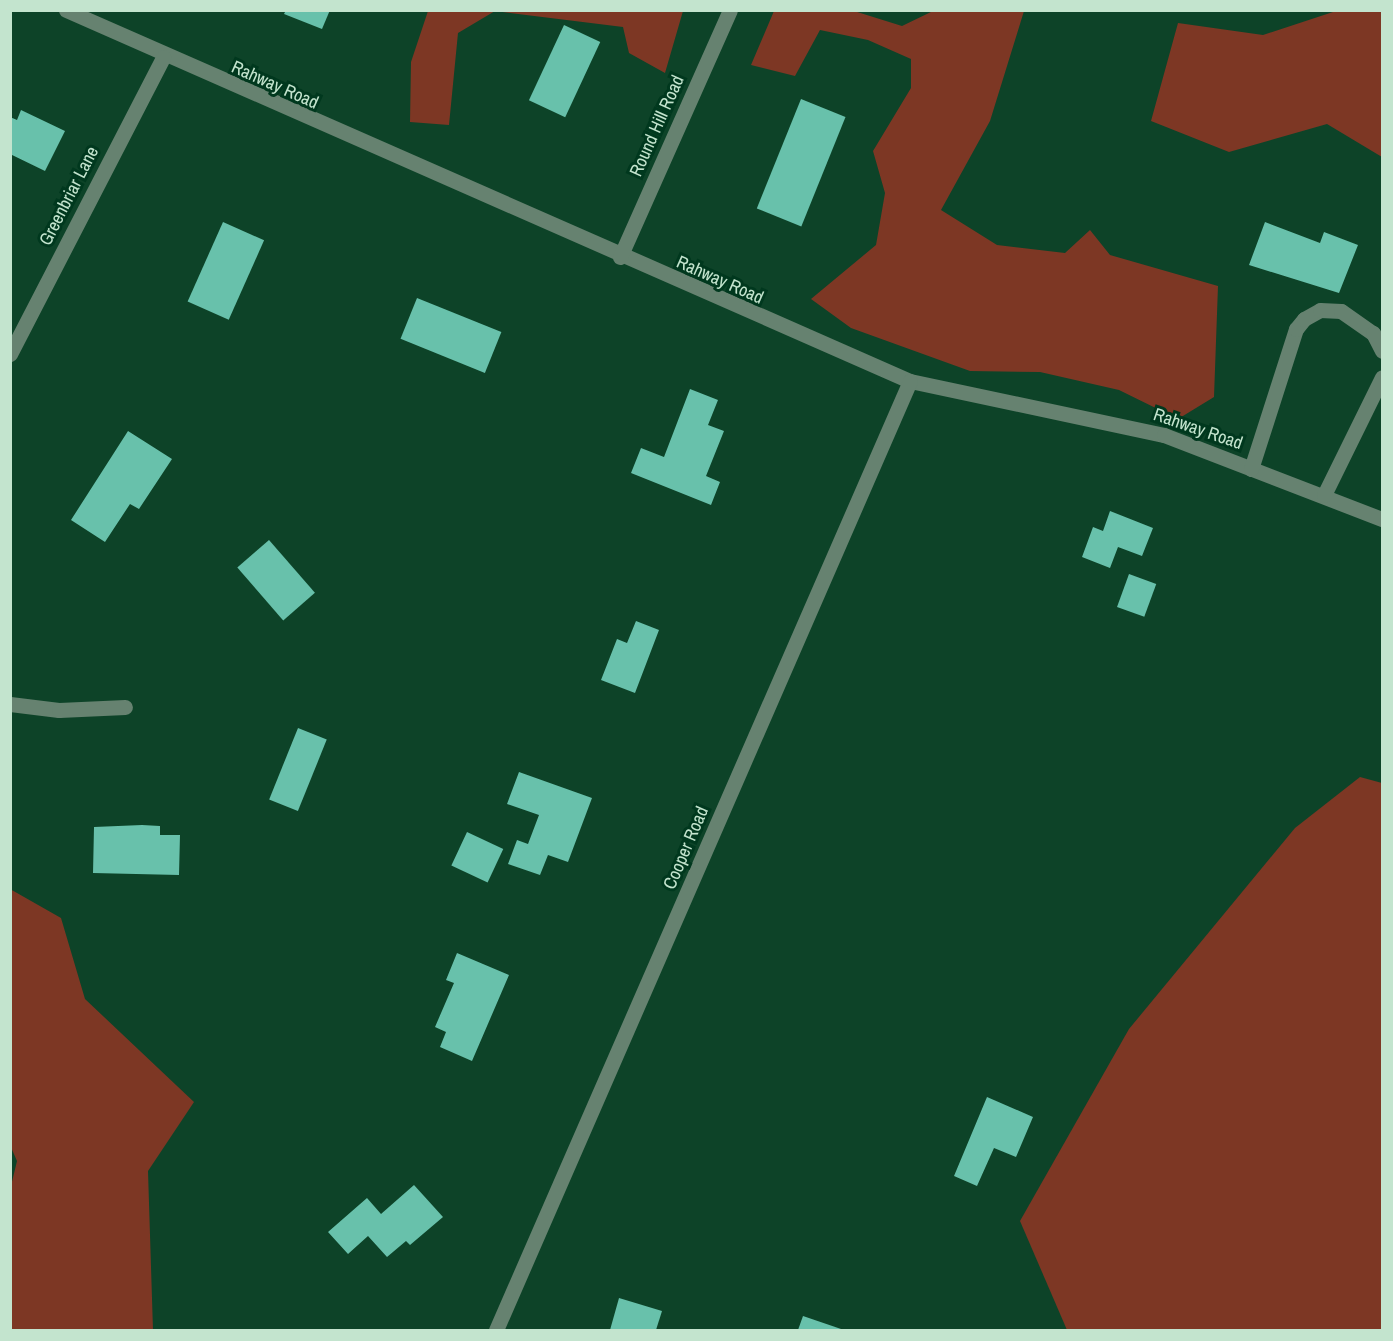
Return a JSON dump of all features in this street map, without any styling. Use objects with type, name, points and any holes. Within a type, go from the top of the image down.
[{"type":"street","name":"Rahway Road","points":[[66,10],[163,57],[910,381],[1164,435],[1383,519]]},
{"type":"street","name":"Round Hill Road","points":[[620,257],[730,10]]},
{"type":"street","name":"Greenbriar Lane","points":[[10,354],[163,57]]},
{"type":"street","points":[[1251,469],[1296,329],[1304,319],[1320,310],[1341,311],[1373,333],[1383,351]]},
{"type":"street","points":[[1324,495],[1383,377]]},
{"type":"street","name":"Cooper Road","points":[[496,1330],[910,381]]},
{"type":"street","points":[[10,704],[58,710],[125,707]]},
{"type":"shaded area","points":[[428,10],[683,11],[665,73],[629,53],[623,27],[495,11],[458,33],[449,125],[410,122],[411,62]]},
{"type":"shaded area","points":[[774,11],[854,11],[902,26],[933,11],[1024,11],[990,121],[941,210],[997,245],[1065,253],[1090,230],[1110,255],[1218,286],[1214,397],[1178,419],[1119,390],[1040,372],[970,371],[851,328],[811,299],[876,245],[885,193],[873,151],[911,88],[911,59],[868,40],[820,30],[795,76],[751,65]]},
{"type":"shaded area","points":[[1336,11],[1382,11],[1382,157],[1327,124],[1229,152],[1151,121],[1178,23],[1263,35]]},
{"type":"shaded area","points":[[1360,777],[1382,783],[1382,1330],[1067,1330],[1020,1221],[1129,1029],[1295,828]]},
{"type":"shaded area","points":[[10,889],[61,918],[85,999],[194,1102],[148,1171],[153,1330],[11,1330],[10,1190],[17,1161],[10,1145]]},
{"type":"building","points":[[286,10],[330,10],[322,29],[284,14]]},
{"type":"building","points":[[564,25],[600,42],[565,117],[529,100]]},
{"type":"building","points":[[801,99],[846,117],[801,226],[757,208]]},
{"type":"building","points":[[21,110],[65,131],[45,171],[10,154],[10,117],[17,120]]},
{"type":"building","points":[[223,222],[264,240],[229,320],[188,301]]},
{"type":"building","points":[[1265,222],[1320,243],[1324,232],[1358,245],[1339,293],[1249,265]]},
{"type":"building","points":[[417,298],[501,332],[485,373],[401,339]]},
{"type":"building","points":[[690,389],[718,400],[708,425],[724,431],[706,476],[720,482],[711,505],[631,473],[641,448],[664,457]]},
{"type":"building","points":[[128,431],[172,459],[139,509],[130,504],[105,542],[71,520]]},
{"type":"building","points":[[1110,511],[1153,528],[1142,556],[1118,547],[1110,568],[1082,557],[1093,527],[1103,531]]},
{"type":"building","points":[[269,540],[315,593],[283,620],[237,568]]},
{"type":"building","points":[[1129,574],[1156,584],[1144,617],[1117,607]]},
{"type":"building","points":[[636,621],[659,630],[635,693],[601,680],[617,639],[627,643]]},
{"type":"building","points":[[298,728],[327,740],[298,811],[269,799]]},
{"type":"building","points":[[519,772],[592,798],[568,862],[548,855],[540,875],[508,864],[517,840],[528,844],[539,815],[507,804]]},
{"type":"building","points":[[160,826],[160,835],[180,835],[179,875],[93,873],[94,827]]},
{"type":"building","points":[[467,832],[503,849],[488,882],[451,866]]},
{"type":"building","points":[[457,953],[509,975],[472,1061],[440,1047],[446,1032],[435,1027],[454,983],[446,980]]},
{"type":"building","points":[[987,1097],[1033,1117],[1016,1157],[994,1148],[977,1186],[954,1176]]},
{"type":"building","points":[[414,1185],[443,1217],[410,1245],[406,1241],[387,1257],[368,1236],[348,1254],[328,1232],[367,1198],[381,1214]]},
{"type":"building","points":[[619,1298],[662,1311],[656,1330],[610,1330]]},
{"type":"building","points":[[803,1316],[844,1330],[798,1330]]}]
